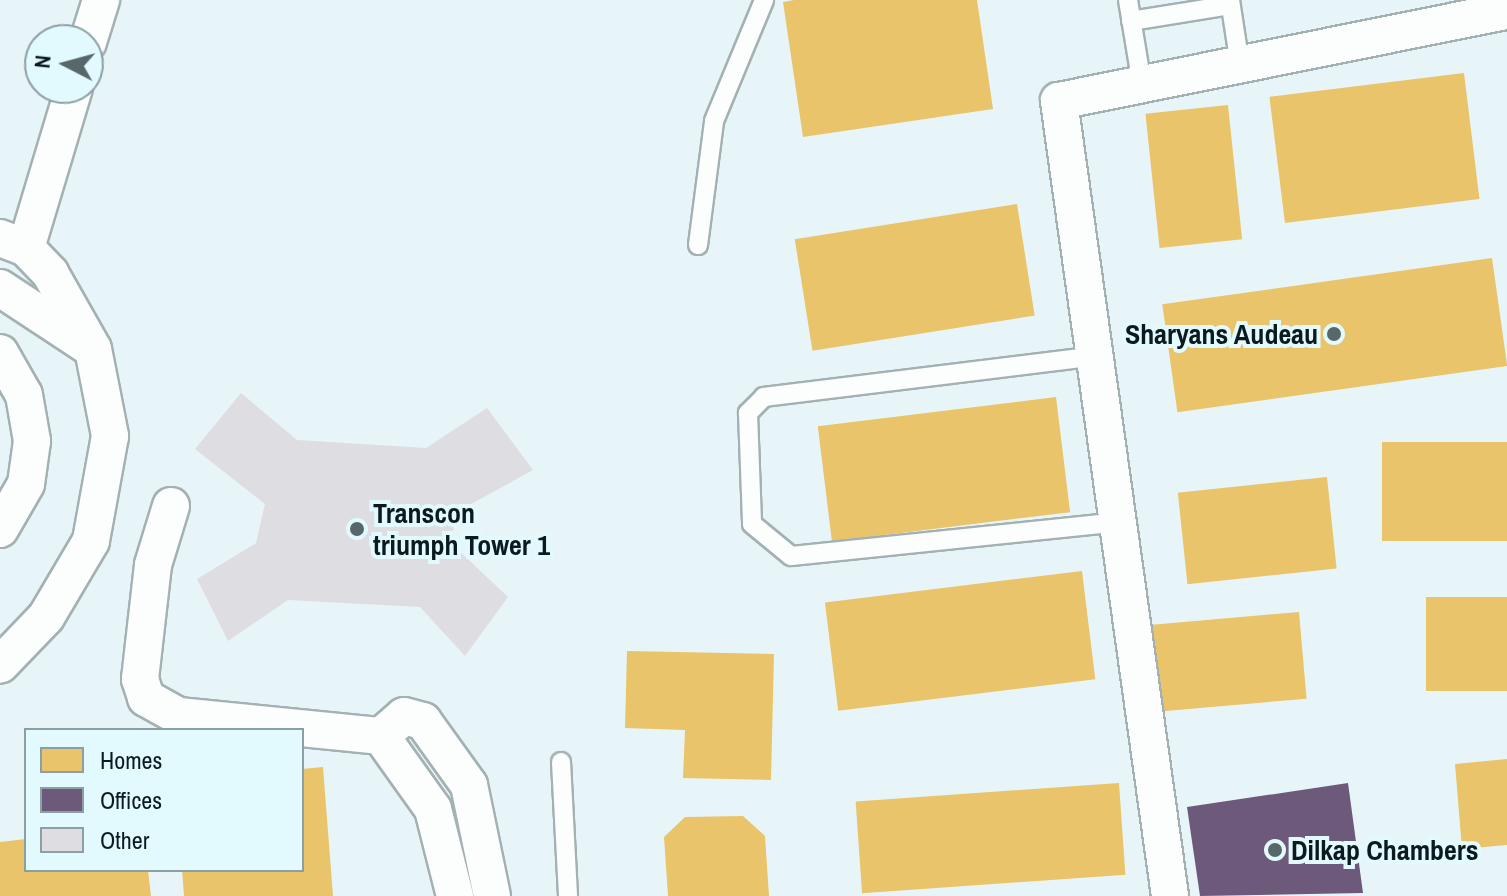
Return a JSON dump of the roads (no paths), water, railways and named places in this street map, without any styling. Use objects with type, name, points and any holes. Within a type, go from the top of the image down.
[{"type":"street","points":[[94,24],[101,0]]},
{"type":"street","points":[[1170,896],[1059,101],[1507,11]]},
{"type":"street","points":[[0,665],[46,617],[91,541],[110,436],[93,349],[50,273],[13,243],[68,104]]},
{"type":"street","points":[[0,288],[93,349]]},
{"type":"street","points":[[0,353],[14,402],[26,484],[0,529]]},
{"type":"street","points":[[171,506],[153,565],[140,679],[146,698],[179,716],[300,728]]},
{"type":"street","points":[[381,736],[394,720],[413,715],[469,785],[492,896]]},
{"type":"street","points":[[304,728],[381,736],[433,809],[455,896]]},
{"type":"lane","points":[[698,245],[714,121],[764,0]]},
{"type":"lane","points":[[1128,0],[1142,85]]},
{"type":"lane","points":[[1131,21],[1230,2],[1240,65]]},
{"type":"lane","points":[[1097,356],[764,397],[748,413],[752,524],[791,556],[1120,522]]},
{"type":"lane","points":[[561,762],[568,896]]},
{"type":"place","name":"Sharyans Audeau","points":[[1334,334]]},
{"type":"place","name":"Transcon triumph Tower 1","points":[[357,529]]},
{"type":"place","name":"Dilkap Chambers","points":[[1275,850]]}]
